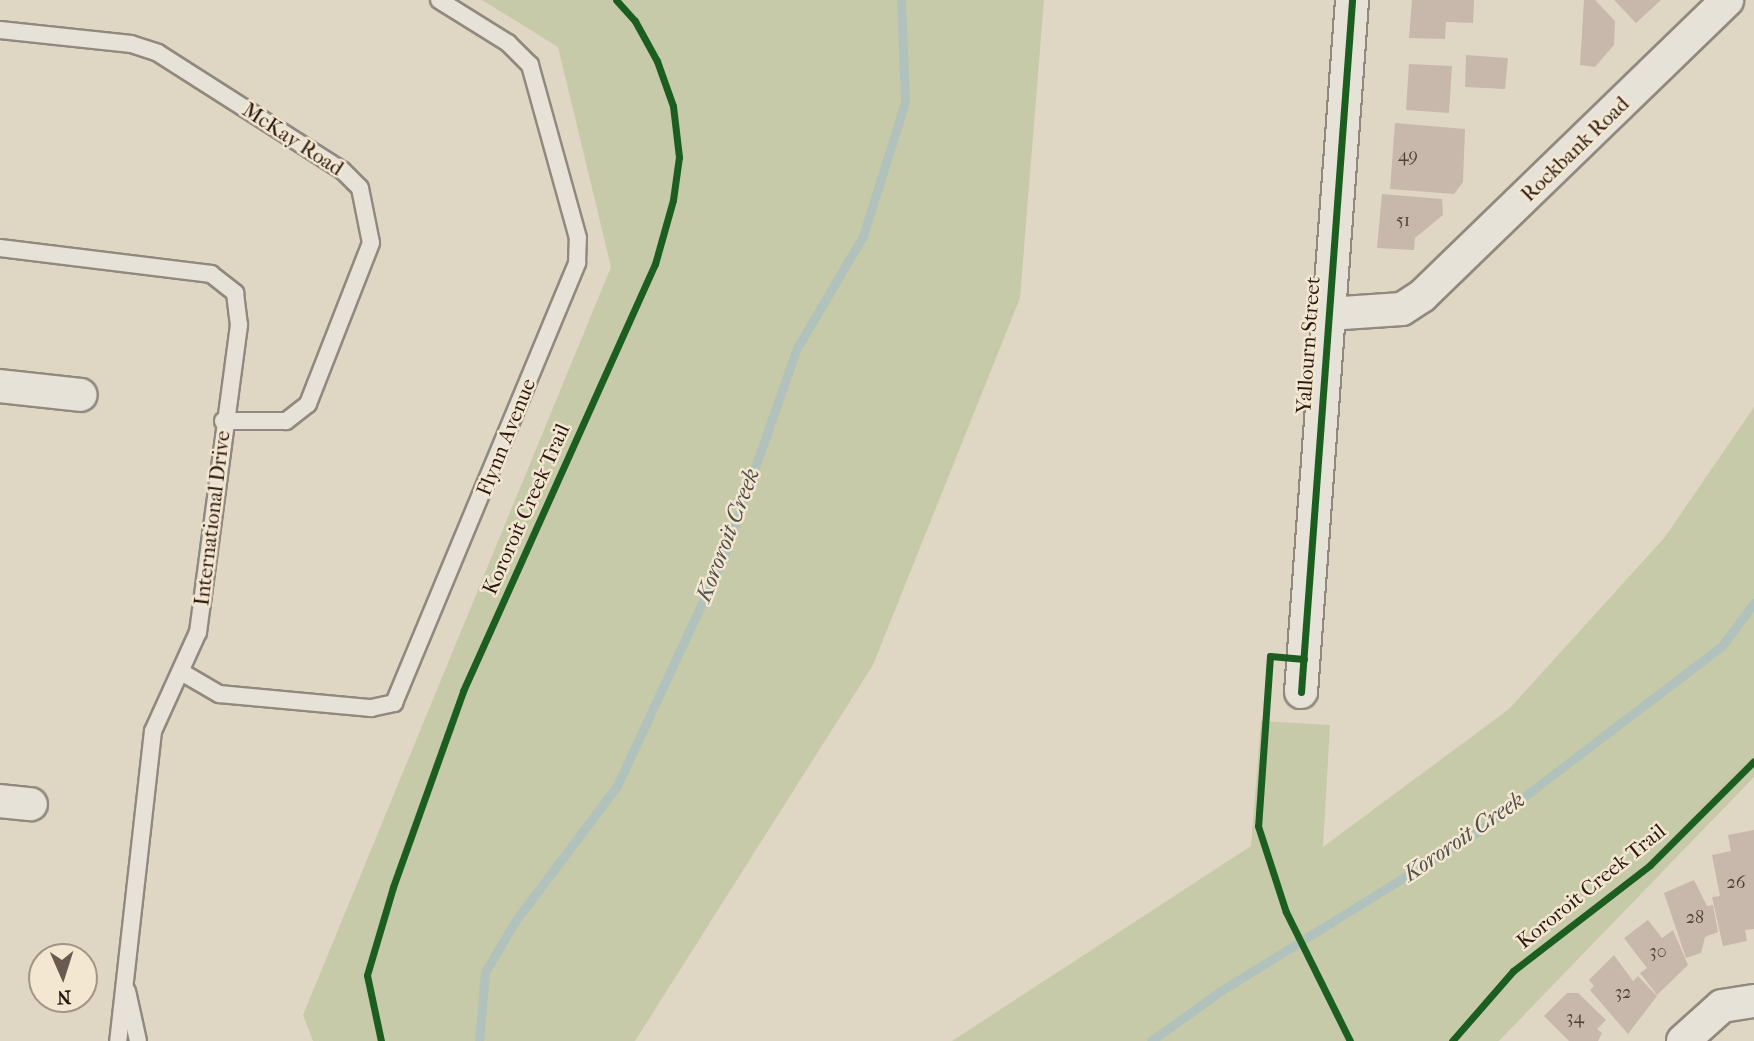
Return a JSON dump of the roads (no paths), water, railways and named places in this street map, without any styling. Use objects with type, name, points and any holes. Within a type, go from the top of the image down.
[{"type":"street","name":"Yallourn Street","points":[[1301,692],[1352,0]]},
{"type":"street","name":"Rockbank Road","points":[[1329,302],[1422,296],[1727,0]]},
{"type":"street","points":[[0,386],[81,395]]},
{"type":"street","points":[[1683,1041],[1722,1006],[1754,1001]]},
{"type":"lane","name":"Flynn Avenue","points":[[183,673],[219,694],[371,708],[394,703],[577,262],[578,238],[530,65],[508,43],[439,0]]},
{"type":"lane","name":"McKay Road","points":[[0,30],[131,44],[158,53],[342,170],[360,188],[372,243],[308,404],[286,421],[223,421]]},
{"type":"lane","name":"International Drive","points":[[0,248],[211,274],[234,293],[239,325],[223,421],[198,632],[183,673],[164,699],[153,731],[118,1041]]},
{"type":"lane","name":"International Drive","points":[[125,974],[138,1041]]},
{"type":"waterway","name":"Kororoit Creek","points":[[479,1041],[485,972],[516,920],[617,786],[724,556],[797,348],[863,236],[905,102],[901,0]]},
{"type":"waterway","name":"Kororoit Creek","points":[[1151,1041],[1219,992],[1479,831],[1722,646],[1754,603]]}]
